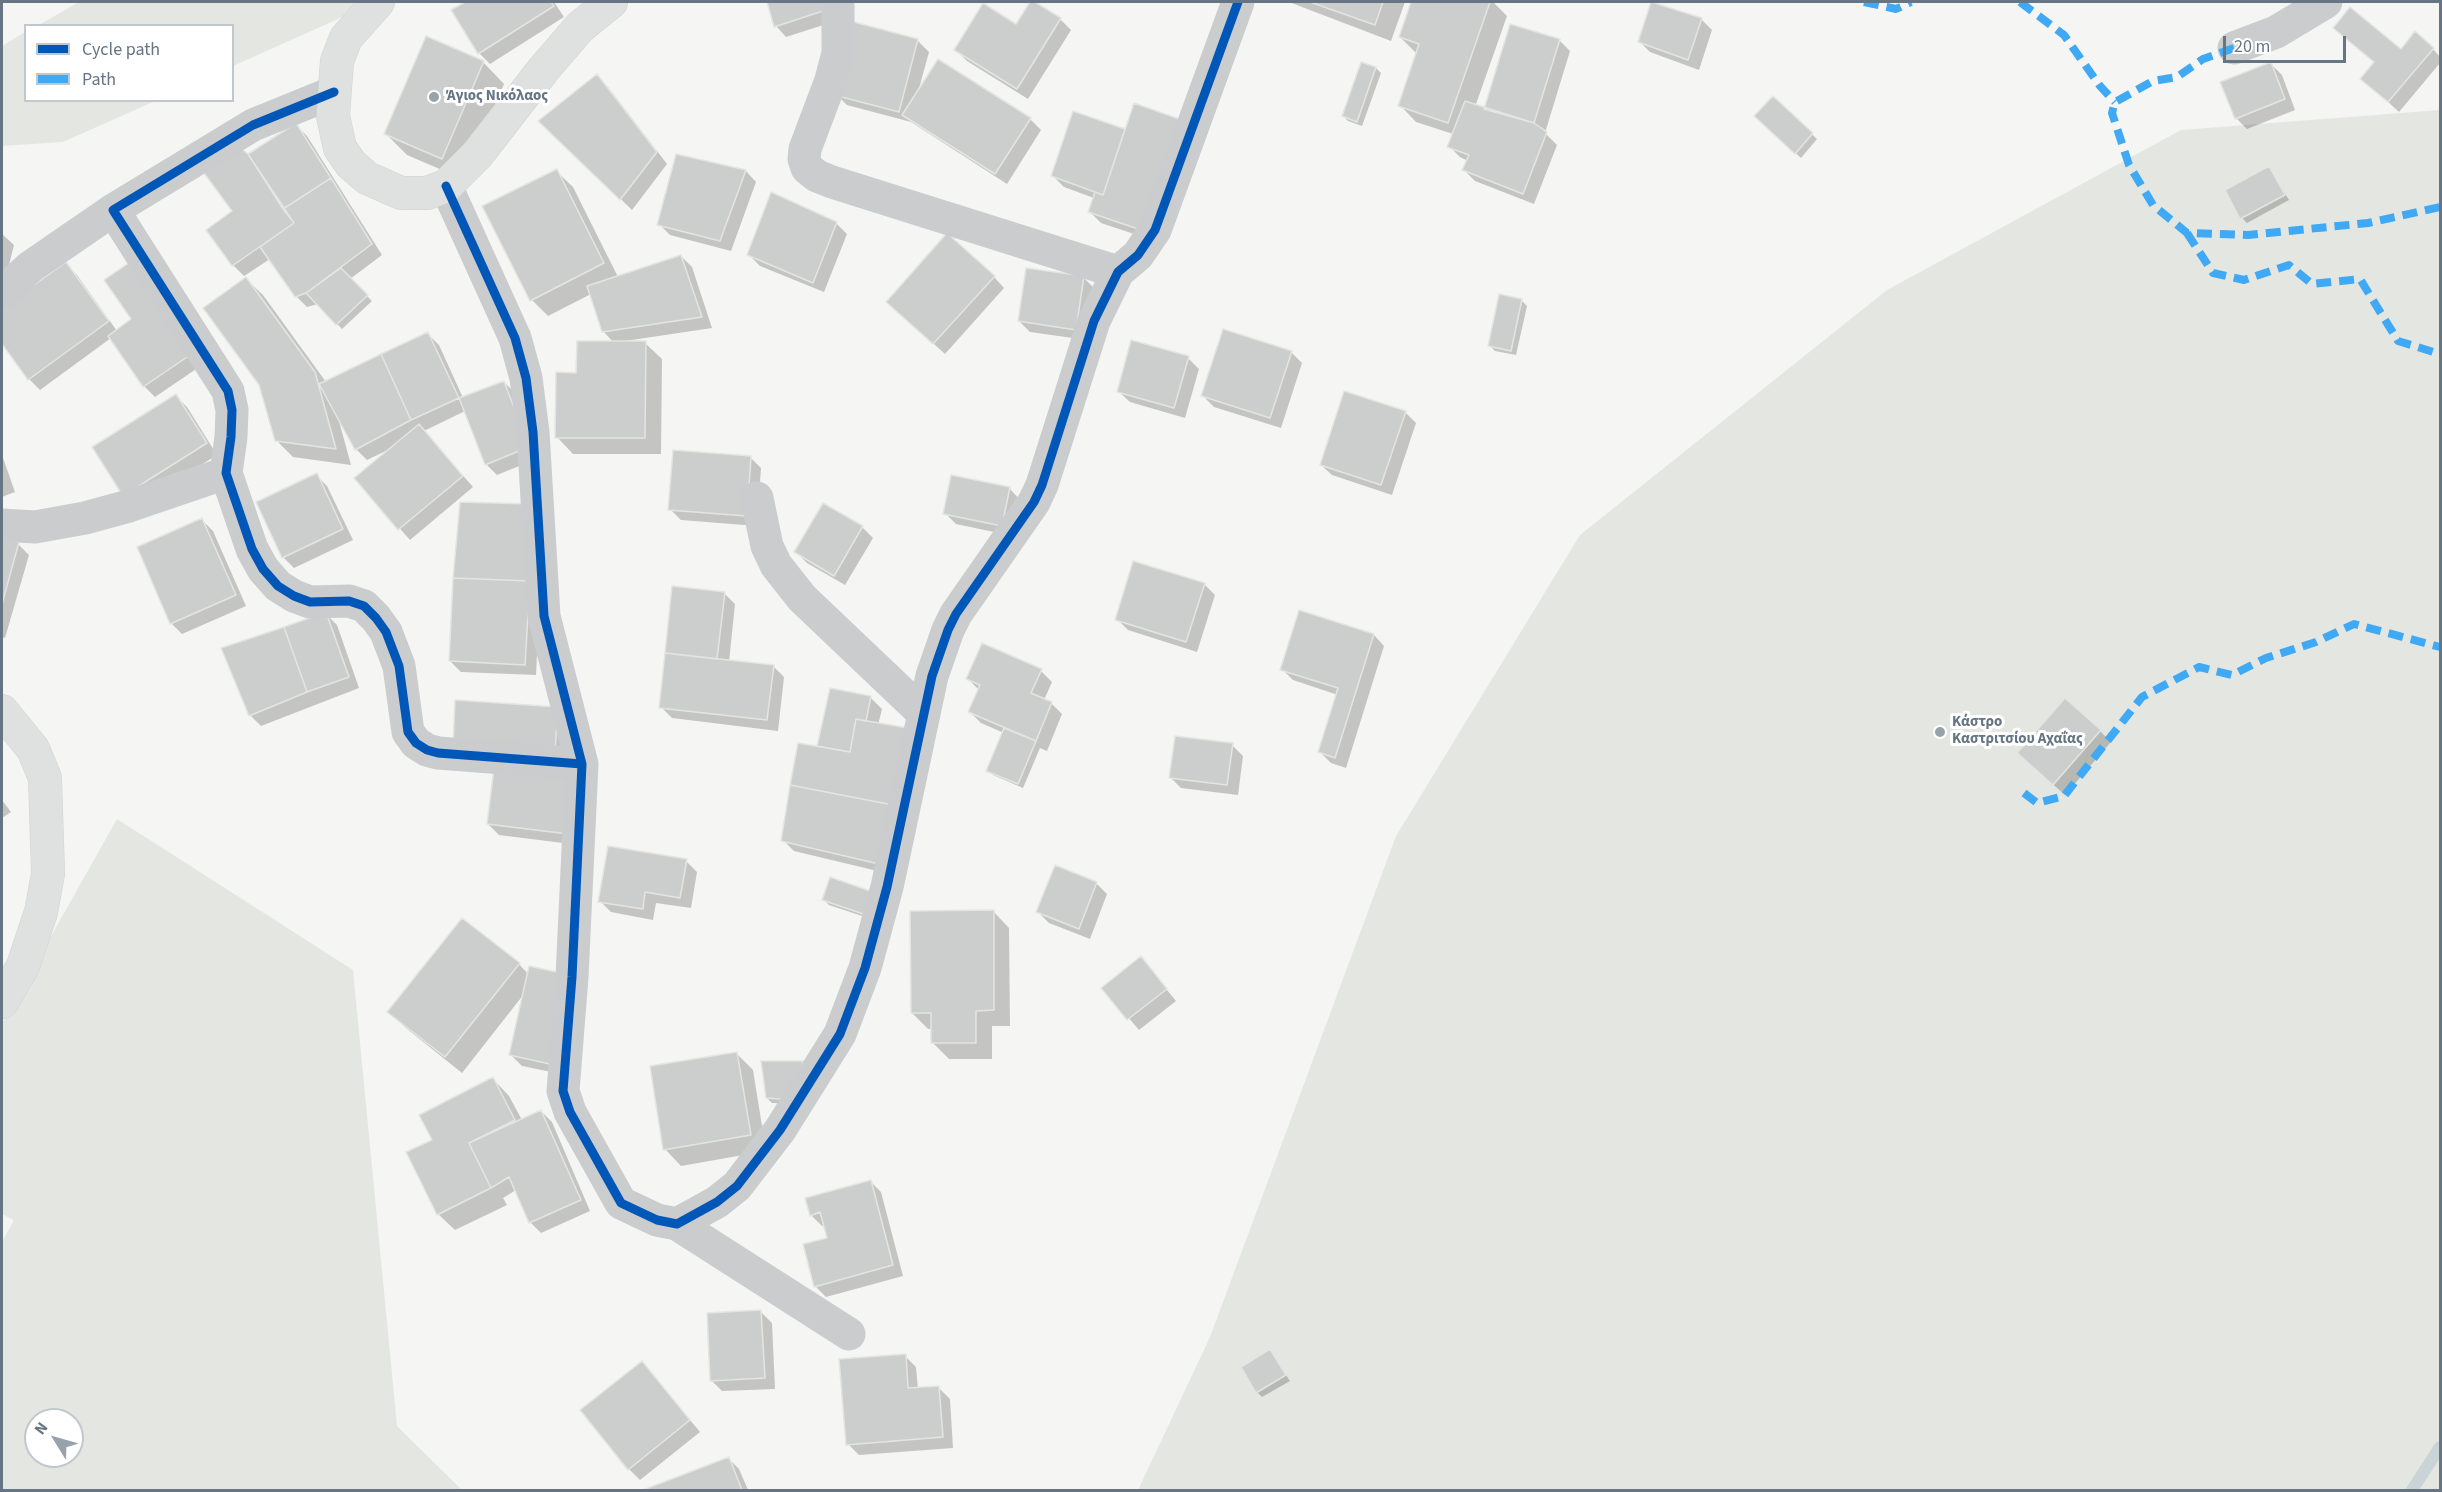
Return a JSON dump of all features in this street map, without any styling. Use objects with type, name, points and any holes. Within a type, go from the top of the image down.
[{"type":"main road","points":[[378,2],[346,38],[337,61],[333,116],[340,148],[351,164],[367,178],[401,193],[427,193],[446,186],[477,154],[536,78],[580,27],[611,2]]},
{"type":"main road","points":[[2,711],[33,749],[45,778],[48,874],[41,912],[23,966],[2,1002]]},
{"type":"street","points":[[838,2],[838,53],[831,80],[805,149],[804,159],[807,168],[817,176],[832,182],[1118,272]]},
{"type":"street","points":[[677,1224],[717,1202],[737,1186],[780,1130],[840,1034],[865,968],[887,887],[932,676],[956,614],[1034,502],[1042,485],[1094,321],[1118,272],[1138,255],[1155,230],[1238,2]]},
{"type":"street","points":[[2234,48],[2276,32],[2326,2]]},
{"type":"street","points":[[2,292],[30,267],[113,210],[253,125],[334,92]]},
{"type":"street","points":[[446,186],[515,338],[526,378],[533,432],[544,616],[582,764],[572,977],[563,1091],[570,1112],[621,1203],[657,1220],[677,1224],[849,1334]]},
{"type":"street","points":[[113,210],[228,391],[232,410],[226,473],[252,549],[263,569],[278,586],[310,602],[349,601],[364,606],[386,632],[399,666],[408,732],[416,743],[438,753],[582,764]]},
{"type":"street","points":[[2,525],[36,527],[85,518],[129,506],[226,473]]},
{"type":"street","points":[[757,498],[767,546],[776,565],[802,598],[924,714]]},
{"type":"shaded area","points":[[79,2],[376,2],[234,66],[234,24],[40,24]]},
{"type":"shaded area","points":[[24,33],[24,102],[153,102],[63,142],[2,146],[2,46]]},
{"type":"shaded area","points":[[2440,110],[2440,1490],[1138,1490],[1210,1337],[1396,836],[1580,535],[1887,290],[2181,130]]},
{"type":"shaded area","points":[[117,819],[353,970],[397,1426],[462,1490],[2,1490],[2,1242],[14,1220],[2,1214],[2,1023]]},
{"type":"building","points":[[465,2],[551,2],[554,6],[478,54],[451,10]]},
{"type":"building","points":[[767,2],[830,2],[832,8],[774,27]]},
{"type":"building","points":[[1030,2],[1035,2],[1061,18],[1017,89],[954,50],[983,3],[1016,24]]},
{"type":"building","points":[[1310,2],[1383,2],[1375,25]]},
{"type":"building","points":[[1411,2],[1490,2],[1448,123],[1398,106],[1419,44],[1399,37]]},
{"type":"building","points":[[1651,2],[1702,18],[1688,60],[1638,42]]},
{"type":"building","points":[[2350,7],[2401,49],[2415,31],[2434,48],[2388,102],[2360,79],[2374,62],[2333,28]]},
{"type":"building","points":[[854,22],[918,39],[899,112],[834,95]]},
{"type":"building","points":[[1510,24],[1560,39],[1534,123],[1484,109]]},
{"type":"building","name":"Άγιος Νικόλαος","points":[[426,36],[484,61],[442,159],[384,134]]},
{"type":"building","points":[[938,59],[1031,118],[995,174],[902,115]]},
{"type":"building","points":[[1361,62],[1376,67],[1357,122],[1342,116]]},
{"type":"building","points":[[2271,62],[2285,99],[2235,119],[2220,82]]},
{"type":"building","points":[[597,74],[657,152],[620,200],[538,121]]},
{"type":"building","points":[[1773,96],[1813,133],[1795,154],[1754,116]]},
{"type":"building","points":[[1465,101],[1534,123],[1547,132],[1523,194],[1462,170],[1469,155],[1447,147]]},
{"type":"building","points":[[1134,103],[1182,120],[1144,231],[1088,212],[1095,192],[1103,195]]},
{"type":"building","points":[[1073,111],[1125,129],[1103,195],[1051,176]]},
{"type":"building","points":[[296,123],[331,178],[283,209],[248,154]]},
{"type":"building","points":[[236,144],[248,154],[294,223],[232,266],[206,230],[232,211],[201,169]]},
{"type":"building","points":[[676,154],[746,170],[720,241],[657,225]]},
{"type":"building","points":[[2269,166],[2285,195],[2240,219],[2225,190]]},
{"type":"building","points":[[557,169],[604,263],[530,301],[482,206]]},
{"type":"building","points":[[331,178],[372,244],[306,293],[295,297],[260,247],[294,223],[283,209]]},
{"type":"building","points":[[771,192],[837,222],[813,283],[747,255]]},
{"type":"building","points":[[947,233],[995,276],[933,344],[886,302]]},
{"type":"building","points":[[681,255],[702,317],[602,332],[587,286]]},
{"type":"building","points":[[133,260],[196,351],[143,387],[108,336],[131,319],[104,280]]},
{"type":"building","points":[[66,262],[109,321],[28,380],[2,344],[2,308]]},
{"type":"building","points":[[341,268],[368,295],[336,325],[306,293]]},
{"type":"building","points":[[1026,268],[1084,276],[1076,330],[1018,321]]},
{"type":"building","points":[[246,277],[315,372],[336,449],[275,441],[259,385],[203,308]]},
{"type":"building","points":[[1499,294],[1522,299],[1511,351],[1488,346]]},
{"type":"building","points":[[1223,329],[1292,351],[1270,418],[1201,396]]},
{"type":"building","points":[[428,332],[459,398],[411,420],[381,354]]},
{"type":"building","points":[[1131,340],[1189,356],[1174,408],[1117,392]]},
{"type":"building","points":[[577,341],[646,341],[645,438],[555,438],[556,372],[576,373]]},
{"type":"building","points":[[381,354],[411,420],[355,450],[319,384]]},
{"type":"building","points":[[504,381],[529,447],[485,465],[459,398]]},
{"type":"building","points":[[1344,391],[1406,411],[1381,485],[1320,465]]},
{"type":"building","points":[[176,394],[207,443],[123,496],[92,447]]},
{"type":"building","points":[[419,424],[463,476],[398,530],[354,478]]},
{"type":"building","points":[[673,450],[751,456],[747,516],[668,510]]},
{"type":"building","points":[[317,473],[343,529],[282,558],[256,502]]},
{"type":"building","points":[[951,475],[1010,487],[1002,526],[943,514]]},
{"type":"building","points":[[460,502],[529,504],[530,581],[453,578]]},
{"type":"building","points":[[823,503],[863,526],[834,576],[794,552]]},
{"type":"building","points":[[202,518],[236,595],[170,624],[137,547]]},
{"type":"building","points":[[2,538],[19,542],[2,604]]},
{"type":"building","points":[[1133,561],[1205,583],[1186,642],[1115,620]]},
{"type":"building","points":[[453,578],[530,581],[525,665],[449,661]]},
{"type":"building","points":[[672,586],[725,592],[717,659],[665,653]]},
{"type":"building","points":[[1299,610],[1374,634],[1335,758],[1318,752],[1338,688],[1280,670]]},
{"type":"building","points":[[326,612],[349,677],[307,692],[284,627]]},
{"type":"building","points":[[284,627],[307,692],[249,716],[221,648]]},
{"type":"building","points":[[982,643],[1042,669],[1031,693],[1052,702],[1036,741],[968,712],[980,685],[966,679]]},
{"type":"building","points":[[665,653],[774,665],[767,720],[659,708]]},
{"type":"building","points":[[830,688],[871,696],[866,721],[856,719],[850,752],[817,746]]},
{"type":"building","points":[[2065,698],[2101,730],[2053,785],[2017,753]]},
{"type":"building","points":[[455,700],[558,707],[555,752],[453,745]]},
{"type":"building","points":[[856,719],[908,728],[893,805],[790,785],[798,743],[850,752]]},
{"type":"building","points":[[1004,728],[1036,741],[1018,784],[986,771]]},
{"type":"building","points":[[1175,736],[1233,743],[1227,785],[1169,778]]},
{"type":"building","points":[[494,768],[575,778],[568,834],[487,824]]},
{"type":"building","points":[[790,785],[893,805],[879,864],[781,841]]},
{"type":"building","points":[[608,846],[687,859],[680,898],[645,892],[643,909],[598,902]]},
{"type":"building","points":[[1055,865],[1097,882],[1079,929],[1036,912]]},
{"type":"building","points":[[830,877],[873,892],[866,915],[822,900]]},
{"type":"building","points":[[994,910],[994,1010],[976,1011],[976,1043],[931,1043],[931,1013],[911,1013],[910,911]]},
{"type":"building","points":[[462,918],[520,963],[445,1057],[387,1012]]},
{"type":"building","points":[[1141,956],[1167,989],[1127,1020],[1101,988]]},
{"type":"building","points":[[529,966],[570,975],[550,1064],[509,1055]]},
{"type":"building","points":[[737,1052],[751,1135],[663,1150],[650,1066]]},
{"type":"building","points":[[761,1061],[803,1061],[792,1100],[766,1098]]},
{"type":"building","points":[[493,1077],[515,1120],[469,1143],[491,1188],[437,1215],[406,1152],[432,1140],[419,1115]]},
{"type":"building","points":[[541,1110],[581,1200],[529,1223],[509,1177],[491,1188],[469,1143]]},
{"type":"building","points":[[871,1180],[893,1265],[814,1287],[803,1244],[827,1238],[820,1212],[810,1216],[805,1198]]},
{"type":"building","points":[[761,1310],[765,1378],[710,1381],[707,1313]]},
{"type":"building","points":[[1270,1349],[1286,1375],[1256,1393],[1241,1367]]},
{"type":"building","points":[[906,1354],[908,1388],[939,1386],[943,1437],[846,1445],[839,1359]]},
{"type":"building","points":[[642,1361],[690,1420],[628,1470],[580,1410]]},
{"type":"building","points":[[729,1457],[742,1490],[643,1490]]},
{"type":"waterway","points":[[2412,1490],[2440,1447]]},
{"type":"marked path","points":[[1864,2],[1896,9],[1911,2]]},
{"type":"marked path","points":[[2020,2],[2064,35],[2100,86],[2115,102]]},
{"type":"marked path","points":[[2234,48],[2203,59],[2177,77],[2153,81],[2115,102],[2112,113],[2129,165],[2153,205],[2187,233],[2248,235],[2368,223],[2440,207]]},
{"type":"marked path","points":[[2187,233],[2213,273],[2244,280],[2289,265],[2312,284],[2360,279],[2398,341],[2440,354]]},
{"type":"marked path","points":[[2024,793],[2037,803],[2064,796],[2142,697],[2199,667],[2232,675],[2266,658],[2316,642],[2354,624],[2440,647]]},
{"type":"cycle path","points":[[446,186],[515,338],[526,378],[533,432],[544,616],[582,764],[572,977],[563,1091],[570,1112],[621,1203],[657,1220],[677,1224],[717,1202],[737,1186],[780,1130],[840,1034],[865,968],[887,887],[932,676],[948,630],[956,614],[1034,502],[1042,485],[1094,321],[1118,272],[1138,255],[1155,230],[1238,2]]},
{"type":"cycle path","points":[[334,92],[253,125],[113,210],[228,391],[232,410],[226,473],[252,549],[263,569],[278,586],[294,596],[310,602],[349,601],[364,606],[376,618],[386,632],[399,666],[408,732],[416,743],[427,750],[438,753],[582,764]]},
{"type":"place","name":"Άγιος Νικόλαος","points":[[434,97]]},
{"type":"place","name":"Κάστρο Καστριτσίου Αχαΐας","points":[[1940,732]]}]
